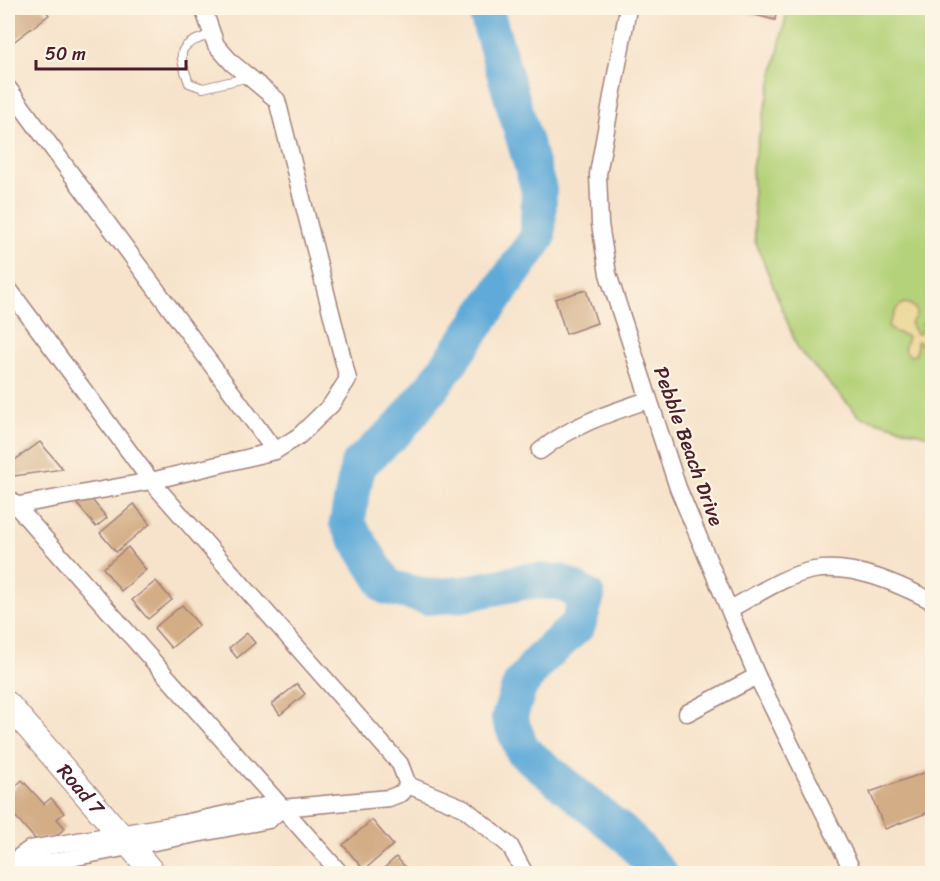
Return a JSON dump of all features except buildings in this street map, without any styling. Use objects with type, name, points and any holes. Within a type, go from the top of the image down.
[{"type":"street","points":[[10,503],[151,481],[275,451],[299,436],[331,405],[348,379],[277,100],[232,63],[216,45],[203,8]]},
{"type":"street","name":"Pebble Beach Drive","points":[[628,8],[598,174],[600,224],[608,274],[678,488],[757,676],[854,873]]},
{"type":"street","points":[[8,88],[275,451]]},
{"type":"street","points":[[8,288],[151,481],[400,764],[408,785],[464,808],[510,846],[525,873]]},
{"type":"street","points":[[540,451],[562,433],[588,421],[648,400]]},
{"type":"street","points":[[10,503],[342,873]]},
{"type":"street","points":[[730,609],[812,570],[841,568],[866,574],[933,601]]},
{"type":"street","points":[[687,713],[757,676]]},
{"type":"street","name":"Road 7","points":[[8,704],[120,842],[139,873]]},
{"type":"street","name":"Road 7","points":[[8,723],[120,842],[154,873]]},
{"type":"street","points":[[11,861],[30,849],[120,842],[264,806],[282,808],[389,798],[402,793],[408,785]]},
{"type":"lane","points":[[212,34],[187,42],[182,49],[181,59],[189,83],[203,88],[250,76]]},
{"type":"green space","points":[[788,8],[932,8],[932,437],[859,416],[798,349],[755,240],[752,167]]},
{"type":"sand","points":[[904,303],[916,310],[916,316],[910,323],[916,334],[920,334],[923,323],[932,322],[932,357],[924,355],[923,346],[919,341],[916,354],[910,356],[904,349],[908,337],[893,331],[888,326],[897,308]]},
{"type":"waterway","points":[[485,8],[539,190],[538,237],[434,385],[398,429],[358,465],[347,523],[387,587],[428,597],[463,594],[527,581],[560,582],[587,596],[578,625],[540,660],[520,685],[509,718],[523,751],[629,838],[660,874]]}]
